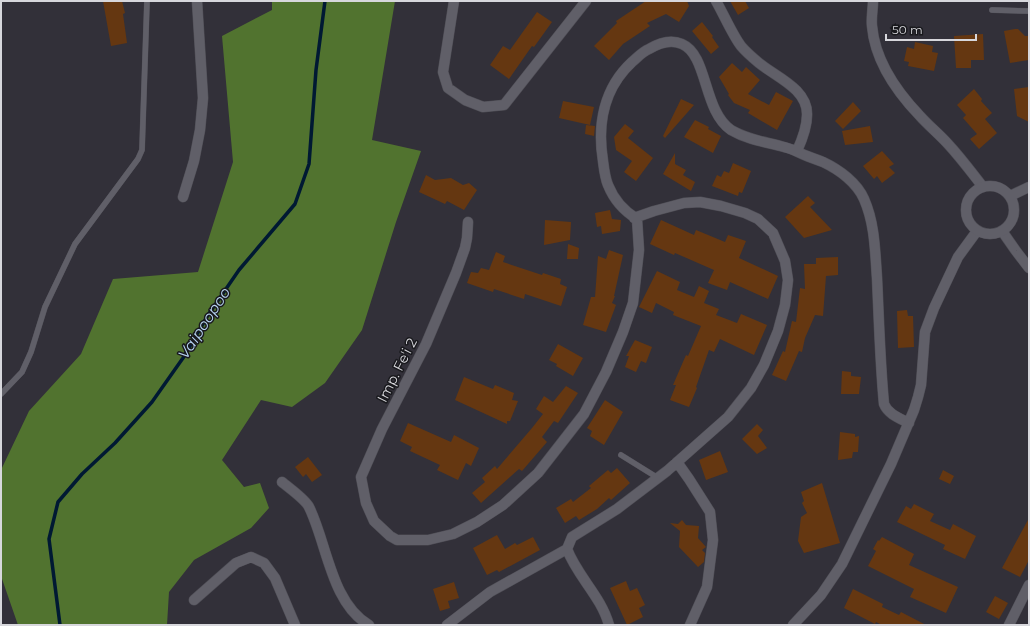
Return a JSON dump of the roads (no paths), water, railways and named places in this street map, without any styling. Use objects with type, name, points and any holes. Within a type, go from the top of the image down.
[{"type":"street","points":[[183,197],[194,162],[200,130],[203,98],[197,1]]},
{"type":"street","points":[[454,1],[442,72],[448,88],[465,100],[483,108],[504,105],[586,1]]},
{"type":"street","points":[[716,1],[740,46],[760,64],[794,89],[801,97],[807,115],[803,137],[797,151]]},
{"type":"street","points":[[873,1],[872,24],[876,48],[891,81],[920,116],[948,143],[983,187]]},
{"type":"street","points":[[447,625],[490,592],[567,548],[572,537],[617,509],[658,478],[728,417],[752,388],[764,365],[778,331],[788,285],[786,265],[773,233],[758,219],[745,212],[700,202],[654,211],[634,218],[624,210],[614,198],[607,184],[601,148],[602,123],[609,96],[622,71],[644,51],[657,44],[676,42],[693,52],[698,61],[715,112],[728,128],[746,138],[797,151],[823,162],[840,172],[856,185],[864,199],[873,223],[884,404],[885,408],[893,415],[909,423]]},
{"type":"street","points":[[989,186],[1001,189],[1010,196],[1014,211],[1008,226],[1002,231],[990,234],[977,230],[969,222],[966,210],[967,204],[973,193],[983,187],[989,186]]},
{"type":"street","points":[[1010,196],[1029,186]]},
{"type":"street","name":"Imp. Fe'i 2","points":[[468,222],[465,248],[456,273],[426,344],[382,429],[361,477],[369,510],[374,521],[379,527],[397,540],[428,540],[453,534],[477,522],[503,505],[538,473],[584,414],[606,372],[623,332],[633,303],[638,266],[637,219],[634,218]]},
{"type":"street","points":[[793,625],[821,595],[842,564],[891,464],[914,410],[921,385],[927,327],[934,308],[958,257],[977,230]]},
{"type":"street","points":[[1002,231],[1029,268]]},
{"type":"street","points":[[677,462],[710,512],[713,540],[707,587],[690,625]]},
{"type":"street","points":[[282,482],[308,505],[335,579],[348,606],[369,625]]},
{"type":"street","points":[[567,548],[571,559],[601,605],[609,625]]},
{"type":"street","points":[[194,600],[236,563],[251,557],[264,563],[276,578],[295,625]]},
{"type":"street","points":[[1009,625],[1029,585]]},
{"type":"lane","points":[[1,394],[22,372],[31,352],[45,307],[75,244],[138,160],[142,150],[147,1]]},
{"type":"lane","points":[[992,10],[1029,11]]},
{"type":"lane","points":[[621,455],[658,478]]},
{"type":"waterway","name":"Vaipoopoo","points":[[60,625],[49,539],[58,502],[82,474],[115,443],[152,402],[183,358],[208,315],[239,270],[295,204],[309,164],[316,70],[325,1]]}]
